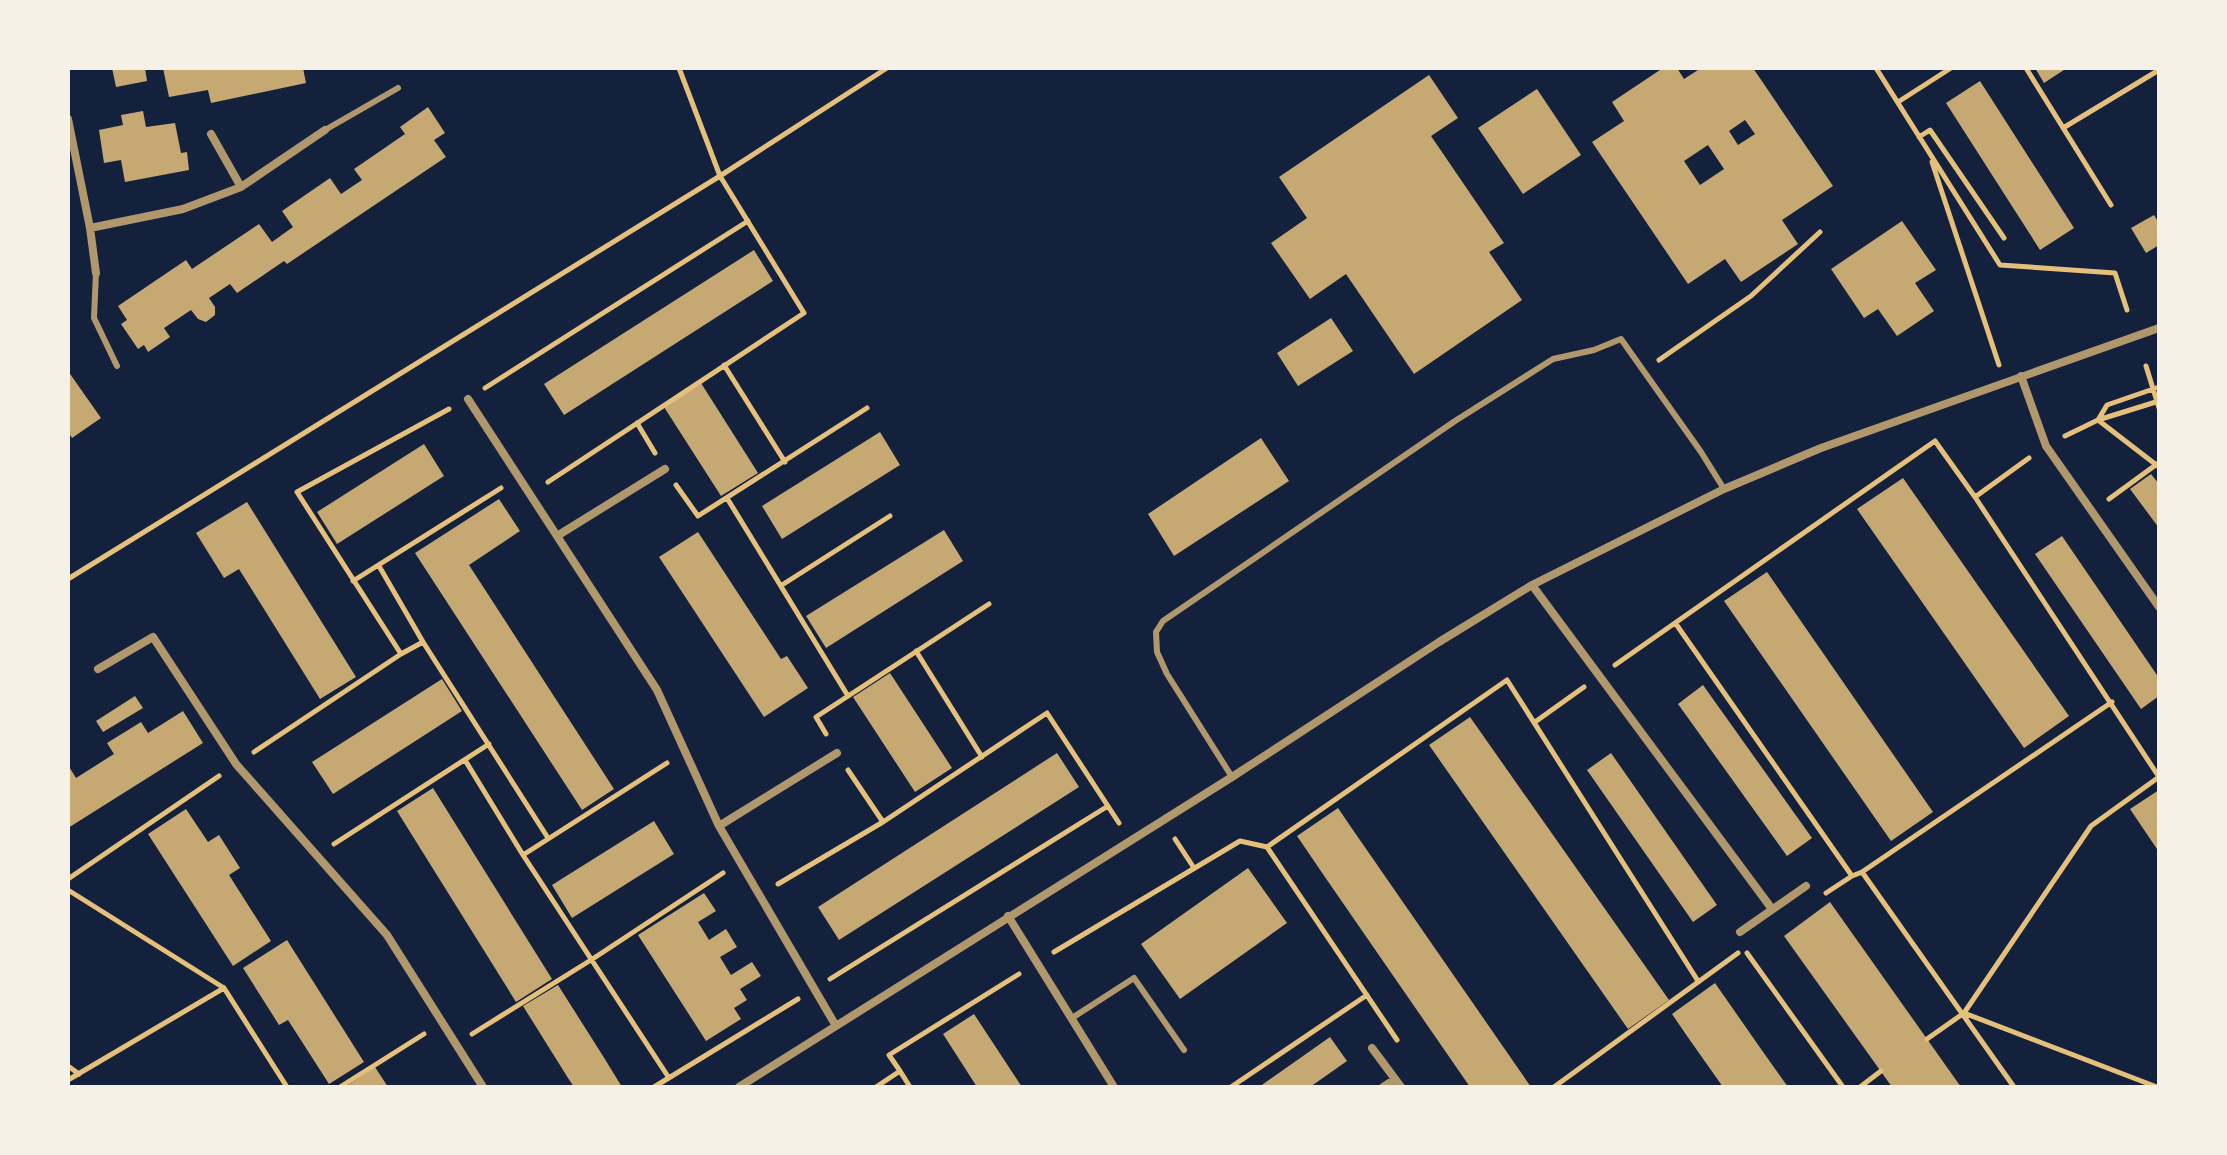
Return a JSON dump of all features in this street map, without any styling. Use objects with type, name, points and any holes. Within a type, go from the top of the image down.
[{"type":"street","points":[[68,119],[96,273]]},
{"type":"street","points":[[90,228],[183,209],[241,187],[325,130]]},
{"type":"street","points":[[211,134],[241,187]]},
{"type":"street","points":[[739,1087],[1532,585],[1724,489],[1821,448],[2159,328]]},
{"type":"street","points":[[2021,376],[2046,446],[2159,607]]},
{"type":"street","points":[[468,399],[657,690],[719,826],[836,1026]]},
{"type":"street","points":[[557,536],[665,469]]},
{"type":"street","points":[[1532,585],[1772,909]]},
{"type":"street","points":[[98,669],[153,637],[236,764],[387,935],[483,1087]]},
{"type":"street","points":[[719,826],[837,753]]},
{"type":"street","points":[[1740,932],[1806,886]]},
{"type":"street","points":[[1008,916],[1114,1087]]},
{"type":"street","points":[[1372,1048],[1401,1087]]},
{"type":"street","points":[[1383,1087],[1395,1079]]},
{"type":"lane","points":[[325,130],[398,88]]},
{"type":"lane","points":[[96,273],[94,318],[117,366]]},
{"type":"lane","points":[[1232,777],[1167,674],[1157,652],[1156,632],[1163,621],[1442,429],[1553,359],[1594,350],[1621,339],[1724,489]]},
{"type":"lane","points":[[1072,1018],[1134,978],[1184,1050]]},
{"type":"path","points":[[530,495],[804,313],[720,176],[679,68]]},
{"type":"path","points":[[68,579],[720,176],[887,68]]},
{"type":"path","points":[[1876,68],[2000,265],[2115,273],[2127,310]]},
{"type":"path","points":[[1898,102],[1951,68]]},
{"type":"path","points":[[2026,68],[2111,205]]},
{"type":"path","points":[[2063,128],[2159,70]]},
{"type":"path","points":[[1919,137],[1930,130],[2004,238]]},
{"type":"path","points":[[1929,153],[2005,382]]},
{"type":"path","points":[[1643,370],[1751,296],[1820,232]]},
{"type":"path","points":[[724,365],[785,462]]},
{"type":"path","points":[[2146,366],[2156,388],[2159,408]]},
{"type":"path","points":[[2092,510],[2158,465],[2098,420],[2107,405],[2156,388]]},
{"type":"path","points":[[2139,407],[2159,401]]},
{"type":"path","points":[[637,423],[698,516],[867,408]]},
{"type":"path","points":[[1535,722],[1935,441],[2112,702],[2159,777],[2091,826],[1964,1013],[1927,1039]]},
{"type":"path","points":[[353,581],[519,477]]},
{"type":"path","points":[[727,498],[848,696]]},
{"type":"path","points":[[782,585],[890,516]]},
{"type":"path","points":[[379,566],[548,838]]},
{"type":"path","points":[[816,717],[989,604]]},
{"type":"path","points":[[1676,624],[1852,876]]},
{"type":"path","points":[[916,651],[982,757]]},
{"type":"path","points":[[1399,1042],[1267,847],[1507,680],[1698,981]]},
{"type":"path","points":[[1818,899],[2112,702]]},
{"type":"path","points":[[760,895],[883,822],[1047,713],[1131,841]]},
{"type":"path","points":[[316,856],[489,744]]},
{"type":"path","points":[[523,855],[683,752]]},
{"type":"path","points":[[465,760],[523,855],[669,1078]]},
{"type":"path","points":[[654,1087],[1108,806]]},
{"type":"path","points":[[1163,820],[1194,868]]},
{"type":"path","points":[[456,1044],[741,861]]},
{"type":"path","points":[[1862,872],[2014,1087]]},
{"type":"path","points":[[68,890],[224,988],[287,1087]]},
{"type":"path","points":[[1554,1087],[1744,949],[1843,1087]]},
{"type":"path","points":[[68,1080],[224,988]]},
{"type":"path","points":[[1231,1087],[1367,995]]},
{"type":"path","points":[[1964,1013],[2157,1086]]},
{"type":"path","points":[[340,1087],[442,1023]]},
{"type":"path","points":[[68,1066],[79,1074]]},
{"type":"path","points":[[900,1071],[910,1087]]},
{"type":"path","points":[[1860,1087],[1881,1071]]},
{"type":"building","points":[[112,68],[145,68],[147,81],[116,87]]},
{"type":"building","points":[[163,68],[303,68],[306,83],[211,103],[208,90],[169,97]]},
{"type":"building","points":[[1663,68],[1677,68],[1684,79],[1701,68],[1753,68],[1833,186],[1782,220],[1798,244],[1741,282],[1725,259],[1688,284],[1592,142],[1624,121],[1612,102]],"holes":[[[1745,120],[1755,134],[1738,145],[1729,131]],[[1708,145],[1724,169],[1700,185],[1684,161]]]},
{"type":"building","points":[[2035,68],[2067,68],[2044,83]]},
{"type":"building","points":[[1429,75],[1458,118],[1431,136],[1504,243],[1489,252],[1522,300],[1414,374],[1346,274],[1310,299],[1271,243],[1307,218],[1279,177]]},
{"type":"building","points":[[1980,81],[2074,228],[2040,250],[1946,103]]},
{"type":"building","points":[[1537,89],[1581,155],[1523,194],[1478,128]]},
{"type":"building","points":[[428,107],[445,133],[434,140],[446,157],[287,264],[284,261],[237,293],[230,284],[209,298],[215,307],[215,315],[206,322],[198,319],[191,310],[164,328],[170,337],[148,352],[144,345],[138,349],[121,324],[127,320],[118,306],[186,260],[192,269],[259,224],[272,242],[293,227],[282,211],[330,178],[341,194],[362,180],[354,169],[405,134],[400,127]]},
{"type":"building","points":[[143,111],[146,127],[175,123],[181,153],[187,152],[189,170],[125,182],[121,160],[104,163],[99,130],[123,125],[121,115]]},
{"type":"building","points":[[2154,215],[2159,223],[2159,245],[2146,253],[2131,228]]},
{"type":"building","points":[[1902,221],[1936,270],[1915,283],[1934,311],[1897,336],[1878,309],[1864,318],[1831,269]]},
{"type":"building","points":[[754,250],[773,281],[564,415],[544,384]]},
{"type":"building","points":[[1331,318],[1353,351],[1298,386],[1277,353]]},
{"type":"building","points":[[68,371],[101,418],[72,438],[68,432]]},
{"type":"building","points":[[701,383],[758,473],[721,496],[664,407]]},
{"type":"building","points":[[880,432],[900,465],[782,539],[762,506]]},
{"type":"building","points":[[1261,438],[1289,481],[1174,556],[1148,514]]},
{"type":"building","points":[[424,444],[444,476],[337,544],[317,512]]},
{"type":"building","points":[[2151,474],[2159,484],[2159,528],[2130,489]]},
{"type":"building","points":[[1903,478],[2069,716],[2024,748],[1857,509]]},
{"type":"building","points":[[499,499],[520,531],[469,565],[614,789],[582,810],[415,553]]},
{"type":"building","points":[[247,502],[356,677],[320,699],[239,569],[224,578],[196,533]]},
{"type":"building","points":[[944,530],[963,561],[826,648],[806,616]]},
{"type":"building","points":[[698,532],[781,659],[787,656],[808,688],[764,717],[659,557]]},
{"type":"building","points":[[2062,536],[2159,678],[2159,696],[2141,709],[2035,554]]},
{"type":"building","points":[[1767,572],[1933,812],[1891,841],[1724,601]]},
{"type":"building","points":[[890,673],[952,768],[915,792],[853,697]]},
{"type":"building","points":[[442,679],[462,711],[333,794],[312,762]]},
{"type":"building","points":[[1703,685],[1812,838],[1787,856],[1678,704]]},
{"type":"building","points":[[135,696],[143,708],[103,732],[96,721]]},
{"type":"building","points":[[183,711],[203,743],[68,828],[68,765],[76,778],[114,754],[107,743],[141,722],[148,733]]},
{"type":"building","points":[[1470,717],[1669,1000],[1628,1029],[1429,745]]},
{"type":"building","points":[[1057,753],[1079,787],[839,940],[818,907]]},
{"type":"building","points":[[1611,753],[1717,905],[1693,922],[1587,770]]},
{"type":"building","points":[[433,788],[552,979],[516,1002],[397,811]]},
{"type":"building","points":[[2159,790],[2159,852],[2130,809]]},
{"type":"building","points":[[1338,808],[1531,1087],[1470,1087],[1297,836]]},
{"type":"building","points":[[186,809],[208,842],[219,835],[240,868],[229,875],[271,941],[233,966],[148,834]]},
{"type":"building","points":[[654,821],[674,854],[572,918],[552,885]]},
{"type":"building","points":[[1248,868],[1287,923],[1180,999],[1141,944]]},
{"type":"building","points":[[704,893],[716,911],[698,922],[709,940],[726,929],[737,947],[720,957],[731,975],[752,962],[761,976],[740,989],[747,1000],[734,1008],[741,1019],[706,1041],[638,935]]},
{"type":"building","points":[[1830,902],[1961,1087],[1892,1087],[1784,936]]},
{"type":"building","points":[[287,940],[364,1062],[329,1084],[288,1020],[279,1025],[243,968]]},
{"type":"building","points":[[1715,983],[1788,1087],[1723,1087],[1687,1036],[1672,1014]]},
{"type":"building","points":[[558,985],[622,1087],[574,1087],[568,1078],[523,1006]]},
{"type":"building","points":[[974,1014],[1022,1087],[977,1087],[943,1034]]},
{"type":"building","points":[[1330,1037],[1347,1061],[1310,1087],[1259,1087]]},
{"type":"building","points":[[375,1067],[388,1087],[345,1087]]}]
